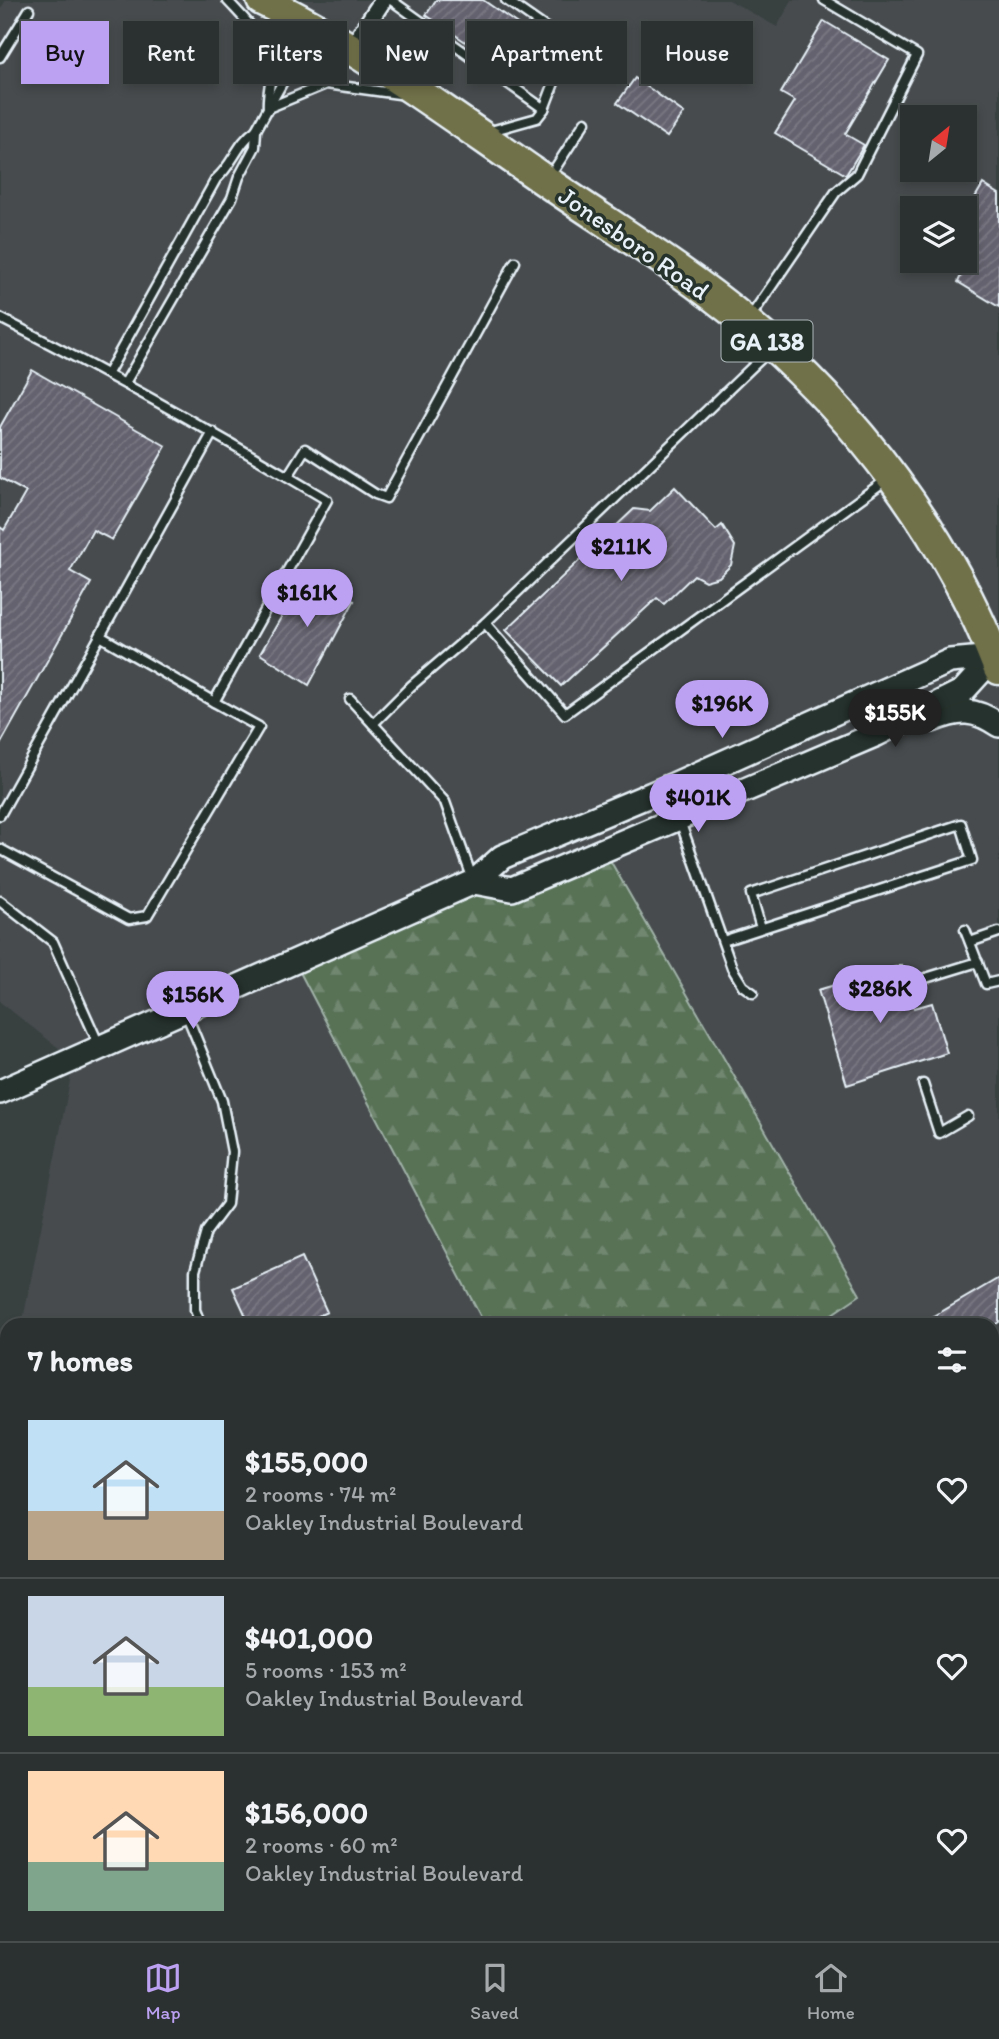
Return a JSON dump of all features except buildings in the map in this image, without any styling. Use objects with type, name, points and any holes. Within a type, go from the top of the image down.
[{"type":"highway","name":"Jonesboro Road","points":[[262,0],[302,21]]},
{"type":"highway","name":"Jonesboro Road","points":[[347,47],[693,282],[773,346],[841,413],[891,476],[950,566],[998,660]]},
{"type":"street","points":[[351,49],[383,0]]},
{"type":"street","points":[[474,883],[512,889],[877,734],[963,691],[998,660]]},
{"type":"street","points":[[0,1092],[474,883],[502,856],[696,776],[950,661],[998,660]]},
{"type":"street","points":[[784,773],[806,778],[955,710],[982,714],[999,725]]},
{"type":"lane","points":[[227,0],[257,33],[266,48],[271,74],[268,108]]},
{"type":"lane","points":[[391,0],[544,109]]},
{"type":"lane","points":[[478,134],[537,118],[544,109],[567,49],[562,39],[506,0]]},
{"type":"lane","points":[[746,322],[836,191],[857,174],[918,55],[824,0]]},
{"type":"lane","points":[[0,57],[29,10]]},
{"type":"lane","points":[[268,108],[317,85],[335,83],[426,98]]},
{"type":"lane","points":[[108,373],[216,179],[225,172],[242,141],[256,130],[281,84]]},
{"type":"lane","points":[[546,182],[585,122]]},
{"type":"lane","points":[[125,383],[232,198],[255,147],[256,130]]},
{"type":"lane","points":[[288,476],[305,449],[374,494],[386,498],[515,262]]},
{"type":"lane","points":[[0,318],[108,373],[327,500],[214,702]]},
{"type":"lane","points":[[373,724],[411,686],[485,623],[773,346]]},
{"type":"lane","points":[[0,815],[213,432]]},
{"type":"lane","points":[[485,623],[565,714],[891,476]]},
{"type":"lane","points":[[0,849],[129,919],[147,916],[259,727],[100,636]]},
{"type":"lane","points":[[351,699],[444,802],[474,883]]},
{"type":"lane","points":[[0,795],[9,800]]},
{"type":"lane","points":[[679,818],[732,968],[743,986],[753,993]]},
{"type":"lane","points":[[723,941],[972,860],[961,824],[751,894],[761,928]]},
{"type":"lane","points":[[0,901],[53,942],[100,1048]]},
{"type":"lane","points":[[965,930],[986,984],[999,981]]},
{"type":"lane","points":[[970,942],[999,932]]},
{"type":"lane","points":[[916,981],[978,962]]},
{"type":"lane","points":[[185,1011],[222,1101],[233,1152],[227,1204],[206,1232],[195,1271],[195,1310],[198,1318]]},
{"type":"lane","points":[[923,1084],[939,1133],[968,1116]]},
{"type":"shaded area","points":[[6,0],[729,0],[777,27],[792,0],[999,0],[999,1318],[826,1318],[859,1295],[292,957],[481,1318],[23,1318],[74,1060],[0,1002],[0,10]]},
{"type":"green space","points":[[603,848],[860,1295],[826,1318],[481,1318],[292,957]]}]
